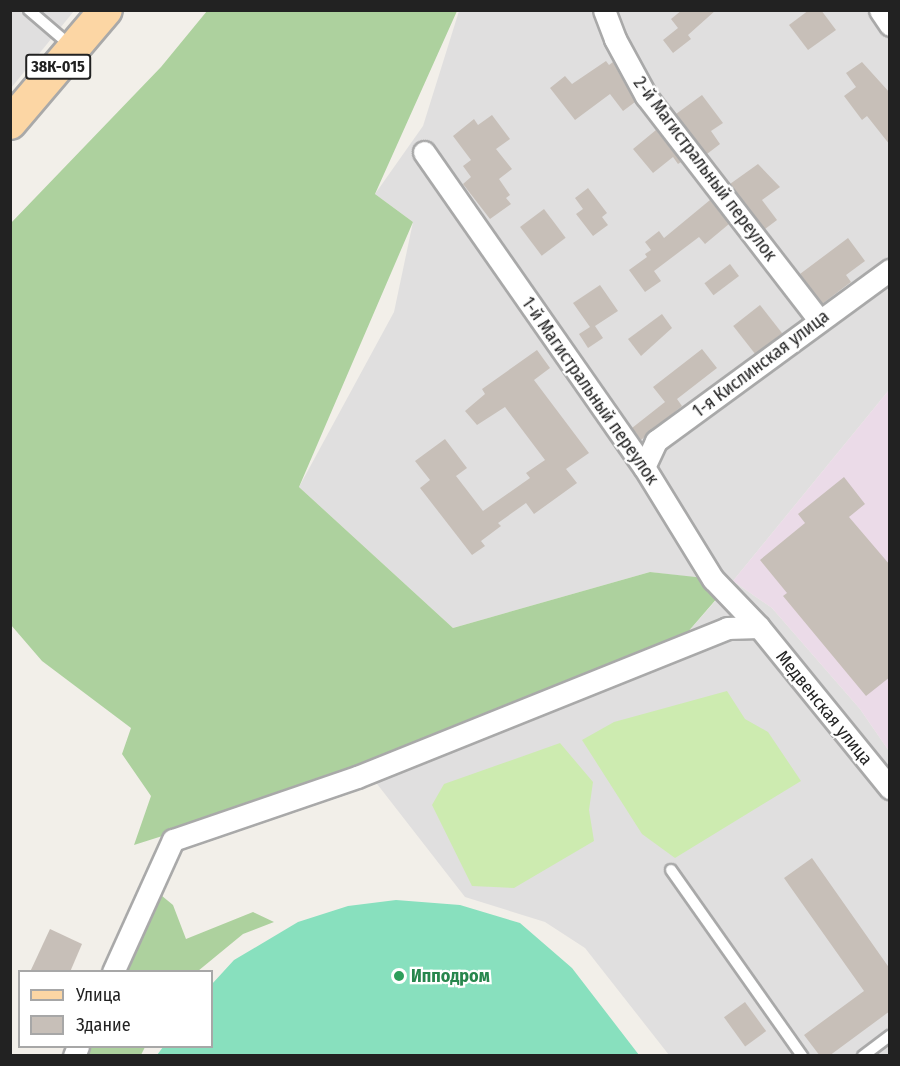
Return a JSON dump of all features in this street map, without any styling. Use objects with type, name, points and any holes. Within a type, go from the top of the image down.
[{"type":"main road","name":"38К-015","points":[[10,123],[106,10]]},
{"type":"street","name":"2-й Магистральный переулок","points":[[604,10],[615,39],[646,96],[819,320]]},
{"type":"street","points":[[880,10],[890,25]]},
{"type":"street","name":"1-й Магистральный переулок","points":[[424,152],[644,467],[713,579],[759,627]]},
{"type":"street","name":"1-я Кислинская улица","points":[[644,467],[656,441],[890,270]]},
{"type":"street","points":[[113,970],[173,840],[357,777],[727,628],[759,627]]},
{"type":"street","name":"Медвенская улица","points":[[759,627],[890,788]]},
{"type":"lane","points":[[29,10],[74,49]]},
{"type":"lane","points":[[671,870],[802,1056]]},
{"type":"lane","points":[[863,1056],[890,1036]]},
{"type":"shaded area","points":[[11,11],[74,11],[11,88]]},
{"type":"shaded area","points":[[459,11],[889,11],[889,390],[733,581],[772,608],[860,709],[889,751],[889,1053],[886,1056],[669,1055],[585,948],[545,922],[465,897],[367,771],[680,641],[732,582],[650,572],[453,628],[299,487],[394,312],[413,222],[375,194],[423,126]]},
{"type":"shaded area","points":[[889,390],[889,751],[860,709],[772,608],[733,581]]},
{"type":"green space","points":[[207,11],[457,11],[375,194],[413,222],[299,487],[453,628],[650,572],[732,581],[680,641],[367,771],[134,845],[151,796],[122,754],[131,728],[42,661],[11,625],[10,224],[161,67]]},
{"type":"green space","points":[[727,691],[745,719],[768,732],[801,781],[675,858],[642,834],[582,740],[614,722]]},
{"type":"green space","points":[[560,743],[593,782],[589,810],[594,841],[514,888],[472,886],[432,805],[444,784]]},
{"type":"green space","points":[[156,891],[173,905],[186,939],[253,912],[274,922],[243,934],[199,970],[121,970]]},
{"type":"green space","name":"Ипподром","points":[[396,900],[460,905],[520,923],[572,968],[639,1055],[157,1055],[162,1048],[213,1048],[213,983],[234,960],[298,922],[348,906]]},
{"type":"green space","points":[[86,1048],[144,1048],[141,1055],[82,1056]]},
{"type":"building","points":[[682,10],[716,10],[688,35],[691,39],[673,53],[663,40],[678,28],[671,19]]},
{"type":"building","points":[[809,10],[821,10],[836,30],[808,50],[789,25]]},
{"type":"building","points":[[606,61],[609,65],[613,62],[635,102],[623,111],[610,94],[575,120],[550,88],[565,76],[572,84]]},
{"type":"building","points":[[862,62],[890,93],[890,145],[867,116],[862,120],[844,96],[856,87],[846,73]]},
{"type":"building","points":[[702,95],[723,123],[711,131],[720,144],[707,154],[676,114]]},
{"type":"building","points":[[492,115],[510,139],[496,149],[512,169],[499,179],[510,195],[506,198],[511,204],[490,219],[463,184],[471,177],[463,166],[471,160],[453,136],[474,119],[478,125]]},
{"type":"building","points":[[656,130],[681,162],[678,164],[673,157],[653,173],[633,149]]},
{"type":"building","points":[[758,164],[780,187],[762,200],[777,220],[765,229],[730,184]]},
{"type":"building","points":[[588,188],[607,213],[602,217],[608,225],[593,236],[576,214],[583,209],[575,198]]},
{"type":"building","points":[[710,200],[729,224],[705,244],[699,237],[654,271],[661,281],[645,292],[629,270],[647,257],[645,254],[651,250],[645,242],[659,231],[664,238]]},
{"type":"building","points":[[544,209],[566,238],[542,256],[520,227]]},
{"type":"building","points":[[848,238],[865,261],[846,275],[851,282],[822,304],[800,274]]},
{"type":"building","points":[[730,264],[739,276],[713,295],[704,283]]},
{"type":"building","points":[[600,285],[618,311],[595,326],[603,338],[588,348],[579,334],[590,327],[573,303]]},
{"type":"building","points":[[760,305],[782,333],[755,354],[733,326]]},
{"type":"building","points":[[662,314],[672,328],[641,356],[628,339]]},
{"type":"building","points":[[702,349],[717,368],[677,399],[682,406],[641,440],[632,428],[665,402],[653,387]]},
{"type":"building","points":[[537,350],[550,368],[534,380],[589,453],[566,469],[577,483],[534,514],[526,503],[498,523],[501,526],[481,541],[485,546],[472,555],[420,488],[430,480],[415,461],[445,439],[467,468],[456,476],[483,511],[530,478],[526,473],[545,460],[505,407],[477,425],[465,411],[485,394],[482,389]]},
{"type":"building","points":[[844,477],[865,504],[849,517],[890,565],[890,677],[866,696],[783,596],[787,593],[760,560],[805,523],[798,514]]},
{"type":"building","points":[[812,858],[890,969],[890,1011],[829,1056],[820,1056],[804,1035],[864,991],[784,878]]},
{"type":"building","points":[[50,929],[82,944],[71,970],[31,970]]},
{"type":"building","points":[[745,1002],[766,1031],[745,1046],[724,1017]]},
{"type":"place","name":"Ипподром","points":[[399,976]]}]
